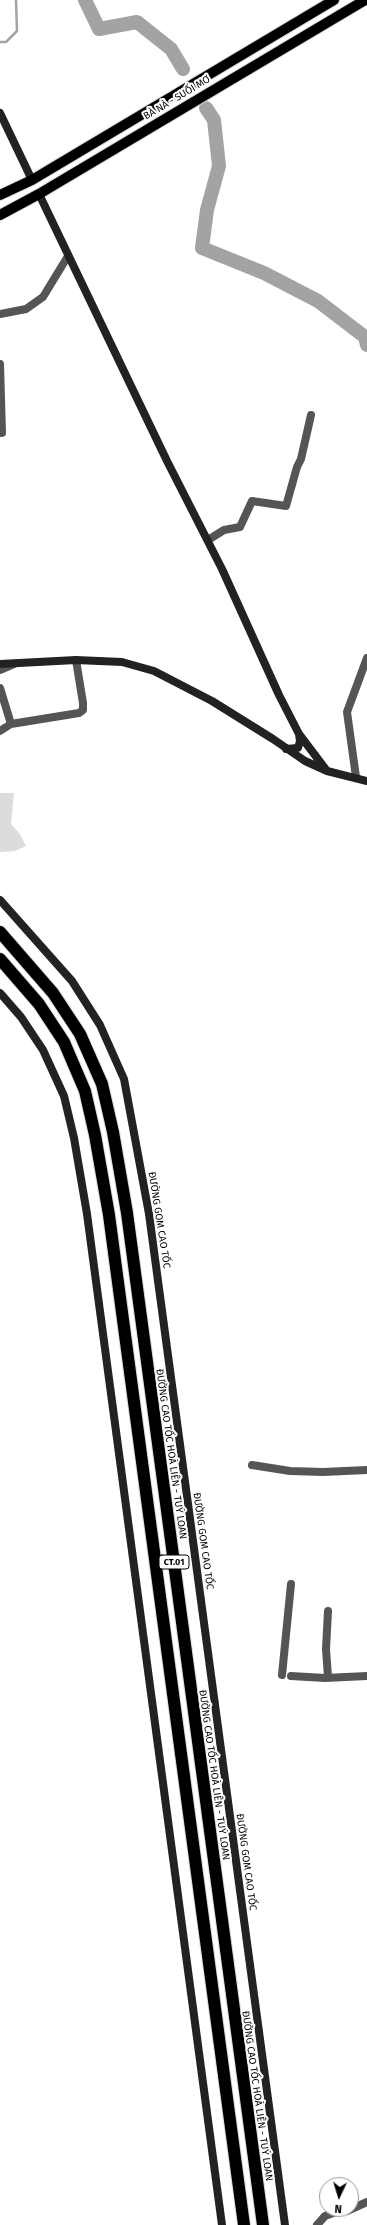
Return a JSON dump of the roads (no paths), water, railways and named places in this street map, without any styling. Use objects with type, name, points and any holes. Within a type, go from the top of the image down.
[{"type":"highway","name":"ĐƯỜNG CAO TỐC HOÀ LIÊN - TUÝ LOAN","points":[[0,932],[53,993],[80,1034],[102,1084],[113,1132],[127,1213],[263,2225]]},
{"type":"highway","name":"CT.01","points":[[0,959],[39,1004],[64,1042],[85,1091],[95,1135],[110,1223],[244,2225]]},
{"type":"main road","name":"BÀ NÀ - SUỐI MƠ","points":[[0,195],[32,180],[334,0]]},
{"type":"main road","name":"BÀ NÀ - SUỐI MƠ","points":[[0,215],[39,194],[365,0]]},
{"type":"main road","points":[[0,113],[167,461],[208,540],[299,734],[327,772]]},
{"type":"main road","points":[[0,664],[76,660],[122,662],[154,671],[212,701],[274,738],[286,749],[305,761],[327,772],[356,777],[367,781]]},
{"type":"main road","points":[[286,749],[298,748],[300,741],[299,734]]},
{"type":"main road","name":"ĐƯỜNG GOM CAO TỐC","points":[[0,900],[72,981],[100,1025],[124,1079],[149,1214],[285,2225]]},
{"type":"main road","points":[[0,993],[21,1017],[43,1050],[64,1096],[74,1138],[89,1230],[222,2225]]},
{"type":"street","points":[[0,314],[26,309],[43,297],[68,256]]},
{"type":"street","points":[[0,364],[2,433]]},
{"type":"street","points":[[208,540],[224,530],[240,527],[252,500],[286,506],[297,467],[301,459],[311,414]]},
{"type":"street","points":[[356,777],[347,712],[367,658]]},
{"type":"street","points":[[0,731],[11,724],[61,717],[79,713],[83,710],[76,660]]},
{"type":"street","points":[[0,670],[16,663]]},
{"type":"street","points":[[0,688],[11,724]]},
{"type":"street","points":[[252,1465],[290,1471],[342,1472],[367,1470]]},
{"type":"street","points":[[282,1674],[291,1584]]},
{"type":"street","points":[[328,1611],[326,1649],[328,1678]]},
{"type":"street","points":[[291,1676],[328,1678],[367,1676]]},
{"type":"street","points":[[317,2225],[325,2216],[338,2211],[347,2211],[367,2202]]},
{"type":"waterway","points":[[0,42],[6,42],[17,31],[16,0]]},
{"type":"waterway","points":[[85,0],[99,29],[137,22],[171,49],[183,69]]},
{"type":"waterway","points":[[206,108],[214,120],[219,166],[207,210],[202,248],[264,273],[318,301],[365,337],[367,345]]}]
